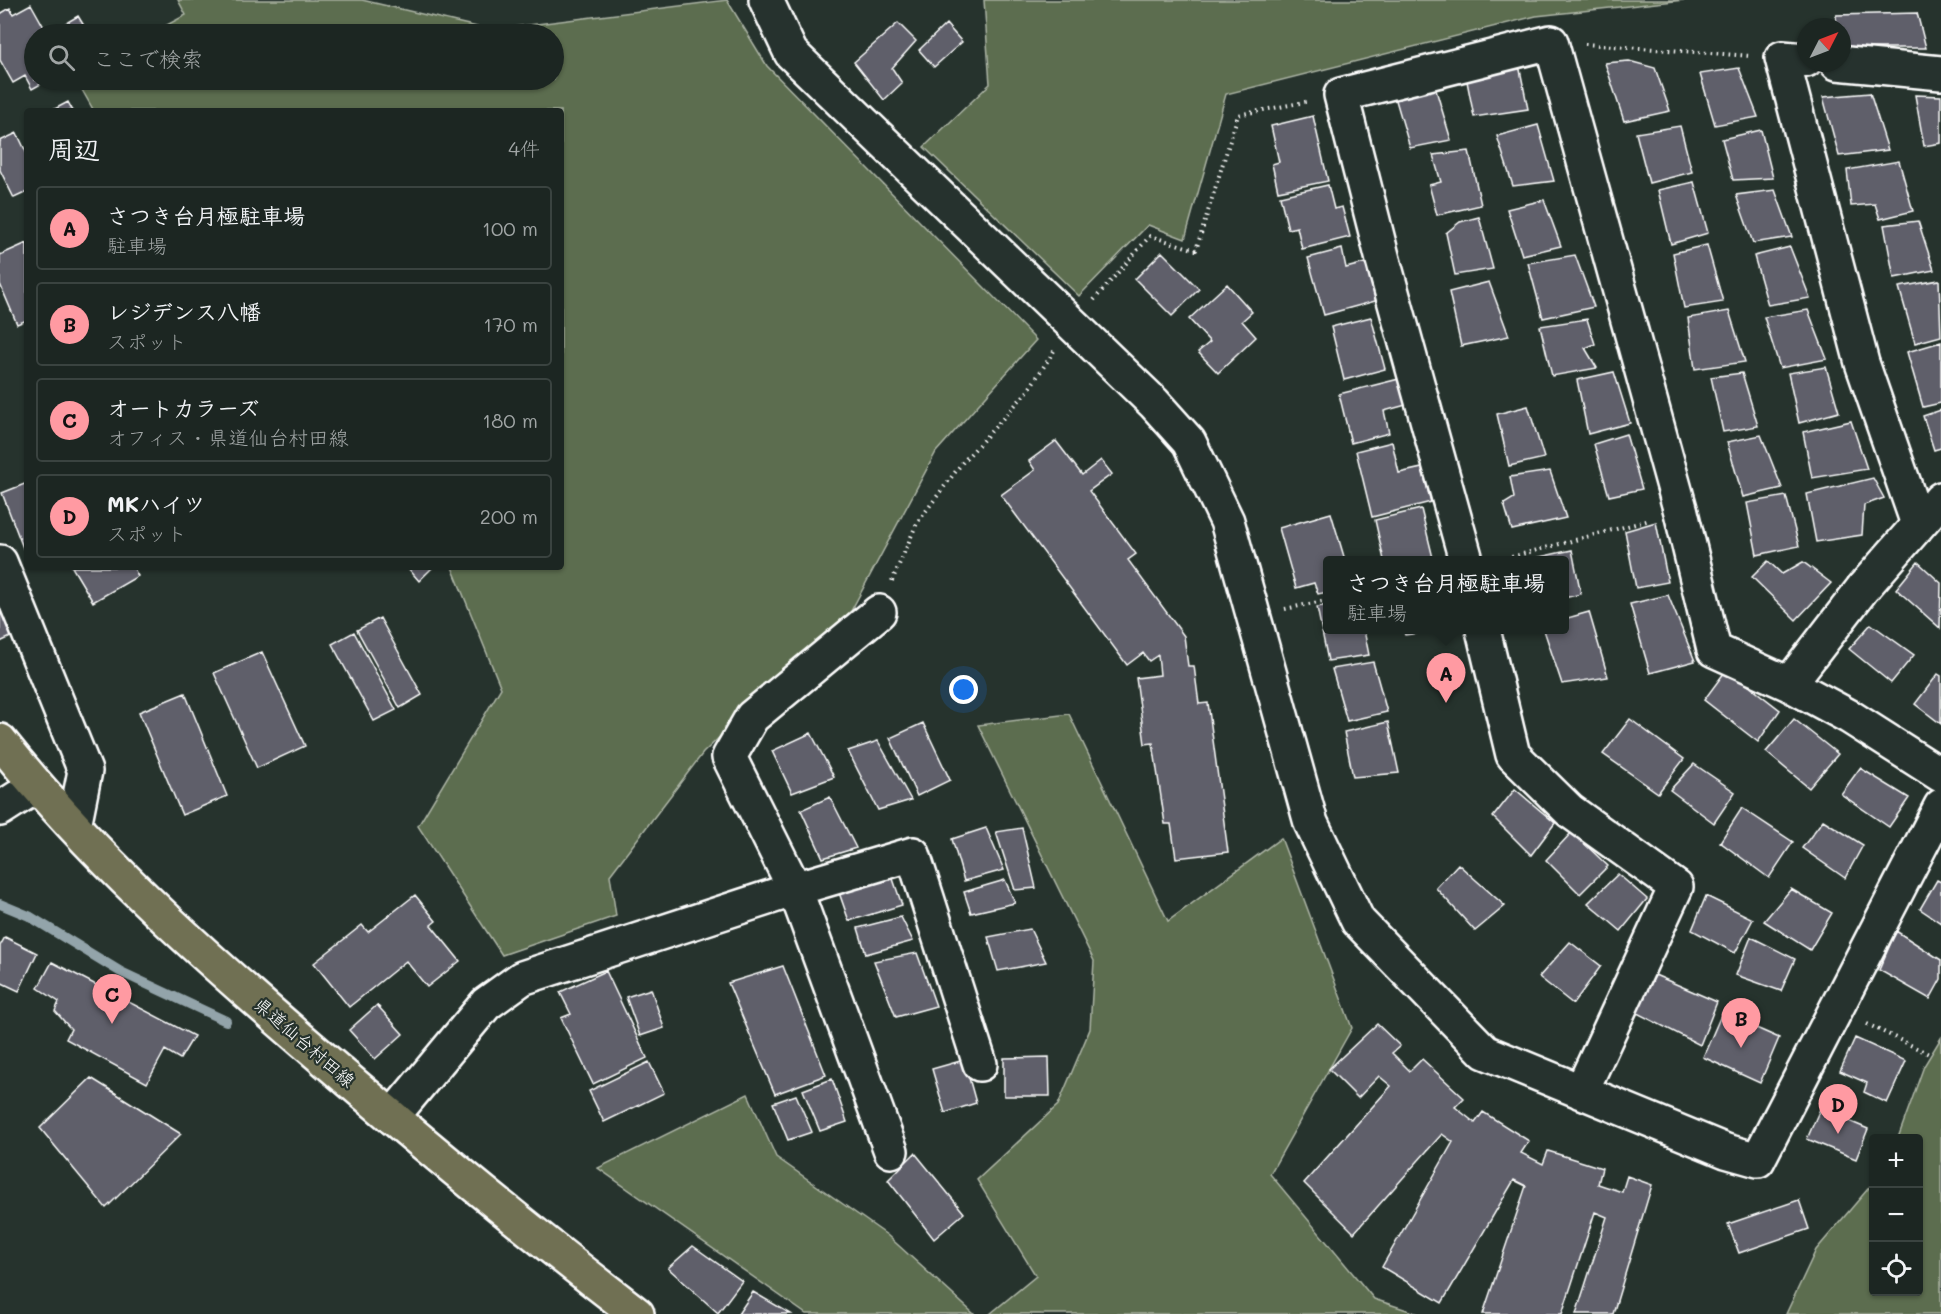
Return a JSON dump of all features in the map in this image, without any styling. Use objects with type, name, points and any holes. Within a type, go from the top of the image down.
[{"type":"main road","name":"県道仙台村田線","points":[[0,741],[36,786],[183,937],[392,1117],[548,1246],[637,1314]]},
{"type":"street","points":[[766,0],[791,53],[1154,403],[1189,442],[1227,520],[1311,824],[1358,921],[1485,1052],[1726,1151],[1758,1160],[1941,806]]},
{"type":"street","points":[[1465,556],[1383,260],[1341,95],[1551,42],[1681,512],[1714,650],[1789,684],[1850,717],[1941,775]]},
{"type":"street","points":[[1794,59],[1862,363],[1918,524]]},
{"type":"street","points":[[1851,64],[1941,73]]},
{"type":"street","points":[[1789,684],[1918,524],[1941,499]]},
{"type":"street","points":[[0,562],[85,771],[74,826]]},
{"type":"street","points":[[879,612],[752,717],[729,757],[795,889],[891,1151]]},
{"type":"street","points":[[1484,634],[1513,755],[1570,811],[1676,887],[1581,1092]]},
{"type":"street","points":[[0,809],[36,786]]},
{"type":"street","points":[[392,1117],[486,1004],[522,978],[795,889],[913,854],[980,1064]]},
{"type":"path","points":[[1551,42],[1794,59]]},
{"type":"path","points":[[879,612],[917,523],[962,463],[1027,392],[1072,325],[1150,236],[1197,250],[1238,115],[1314,100]]},
{"type":"path","points":[[1518,556],[1681,512]]},
{"type":"path","points":[[1255,616],[1323,601]]},
{"type":"path","points":[[1836,1009],[1931,1055]]},
{"type":"green space","points":[[178,0],[362,0],[464,24],[169,24],[186,15]]},
{"type":"green space","points":[[727,0],[767,66],[1036,340],[936,452],[851,611],[703,753],[610,875],[616,916],[502,955],[418,826],[501,688],[453,570],[564,570],[564,108],[92,108],[82,90],[564,90],[564,24],[537,24]]},
{"type":"green space","points":[[984,0],[1684,0],[1536,16],[1226,94],[1185,239],[1148,225],[1079,296],[924,147],[990,84]]},
{"type":"green space","points":[[1069,714],[1168,921],[1281,838],[1352,1028],[1270,1174],[1374,1299],[1419,1314],[990,1314],[1036,1276],[977,1180],[1058,1105],[1090,1029],[1094,961],[978,725]]},
{"type":"green space","points":[[1941,1038],[1941,1314],[1786,1314],[1816,1250],[1869,1188],[1869,1296],[1923,1296],[1923,1134],[1899,1134],[1924,1066]]},
{"type":"green space","points":[[748,1094],[776,1157],[887,1235],[974,1314],[806,1314],[598,1168]]},
{"type":"building","points":[[31,4],[42,24],[24,24],[24,77],[13,83],[0,60],[0,14],[10,8],[13,14]]},
{"type":"building","points":[[1917,13],[1926,48],[1851,48],[1851,18],[1836,18],[1836,15]]},
{"type":"building","points":[[78,16],[83,24],[64,24]]},
{"type":"building","points":[[898,23],[916,41],[892,68],[902,83],[884,100],[854,62]]},
{"type":"building","points":[[946,24],[962,42],[934,67],[919,50]]},
{"type":"building","points":[[1518,60],[1528,109],[1474,117],[1465,71]]},
{"type":"building","points":[[1629,61],[1655,68],[1670,111],[1624,121],[1605,63]]},
{"type":"building","points":[[1739,68],[1758,117],[1715,125],[1700,74]]},
{"type":"building","points":[[1433,80],[1451,140],[1410,148],[1393,90]]},
{"type":"building","points":[[1870,93],[1888,150],[1839,156],[1823,97]]},
{"type":"building","points":[[1915,95],[1941,96],[1941,143],[1924,146]]},
{"type":"building","points":[[68,102],[71,108],[57,108]]},
{"type":"building","points":[[1313,116],[1328,181],[1278,191],[1272,164],[1279,162],[1271,126]]},
{"type":"building","points":[[1538,125],[1554,181],[1513,186],[1497,136]]},
{"type":"building","points":[[1680,126],[1692,172],[1649,183],[1636,133]]},
{"type":"building","points":[[1761,130],[1773,178],[1733,180],[1722,139]]},
{"type":"building","points":[[17,133],[24,148],[24,193],[14,198],[0,170],[0,141]]},
{"type":"building","points":[[1469,151],[1481,205],[1437,215],[1429,185],[1441,182],[1433,155]]},
{"type":"building","points":[[1899,161],[1913,211],[1880,219],[1875,204],[1851,206],[1847,170]]},
{"type":"building","points":[[1694,182],[1708,233],[1671,244],[1658,190]]},
{"type":"building","points":[[1328,185],[1334,209],[1342,207],[1350,237],[1302,249],[1297,227],[1288,229],[1280,196]]},
{"type":"building","points":[[1775,190],[1792,237],[1753,243],[1736,195]]},
{"type":"building","points":[[1544,200],[1561,246],[1522,255],[1507,209]]},
{"type":"building","points":[[1479,217],[1493,269],[1455,275],[1446,233],[1460,222]]},
{"type":"building","points":[[1918,221],[1934,270],[1894,278],[1884,225]]},
{"type":"building","points":[[24,244],[24,321],[17,324],[0,284],[0,255]]},
{"type":"building","points":[[1707,245],[1723,302],[1684,308],[1673,253]]},
{"type":"building","points":[[1790,247],[1810,298],[1768,305],[1754,256]]},
{"type":"building","points":[[1342,249],[1346,268],[1369,262],[1379,300],[1324,315],[1308,258]]},
{"type":"building","points":[[1162,252],[1199,289],[1172,316],[1135,279]]},
{"type":"building","points":[[1575,255],[1594,307],[1543,318],[1528,263]]},
{"type":"building","points":[[1939,280],[1941,336],[1915,343],[1899,287]]},
{"type":"building","points":[[1489,282],[1509,336],[1461,346],[1449,292]]},
{"type":"building","points":[[1227,284],[1252,312],[1242,321],[1256,337],[1218,373],[1198,352],[1210,342],[1189,319]]},
{"type":"building","points":[[1808,310],[1827,359],[1780,368],[1764,317]]},
{"type":"building","points":[[1729,311],[1745,362],[1695,369],[1688,318]]},
{"type":"building","points":[[1371,317],[1385,369],[1344,380],[1331,327]]},
{"type":"building","points":[[1587,319],[1595,344],[1585,348],[1597,368],[1552,376],[1540,326]]},
{"type":"building","points":[[1941,342],[1941,403],[1923,407],[1907,352]]},
{"type":"building","points":[[1826,367],[1839,412],[1799,423],[1788,373]]},
{"type":"building","points":[[1614,372],[1630,423],[1588,434],[1577,380]]},
{"type":"building","points":[[1742,373],[1758,426],[1723,432],[1711,377]]},
{"type":"building","points":[[1399,379],[1406,405],[1384,411],[1389,433],[1351,443],[1339,394]]},
{"type":"building","points":[[1528,406],[1544,458],[1509,466],[1497,414]]},
{"type":"building","points":[[1941,410],[1941,448],[1934,450],[1923,416]]},
{"type":"building","points":[[1851,421],[1867,469],[1812,478],[1803,432]]},
{"type":"building","points":[[1626,434],[1642,489],[1609,496],[1594,444]]},
{"type":"building","points":[[1761,435],[1782,488],[1743,497],[1727,442]]},
{"type":"building","points":[[1056,441],[1082,475],[1101,460],[1112,474],[1089,491],[1136,554],[1128,560],[1184,636],[1188,666],[1194,666],[1199,704],[1208,703],[1228,852],[1176,858],[1171,824],[1165,824],[1153,743],[1145,744],[1136,678],[1160,675],[1158,655],[1149,661],[1143,653],[1127,665],[1001,495],[1035,470],[1029,461]]},
{"type":"building","points":[[1392,442],[1399,473],[1422,468],[1431,502],[1372,517],[1356,451]]},
{"type":"building","points":[[1550,471],[1566,518],[1512,530],[1504,504],[1514,498],[1510,477]]},
{"type":"building","points":[[1873,478],[1884,498],[1864,505],[1862,535],[1816,542],[1807,494]]},
{"type":"building","points":[[24,484],[24,550],[2,493]]},
{"type":"building","points":[[1786,496],[1799,546],[1757,555],[1747,503]]},
{"type":"building","points":[[1421,509],[1433,556],[1383,556],[1375,520]]},
{"type":"building","points":[[1331,513],[1344,556],[1323,556],[1323,593],[1318,594],[1314,583],[1296,588],[1279,528]]},
{"type":"building","points":[[1656,522],[1668,582],[1636,588],[1625,531]]},
{"type":"building","points":[[1572,550],[1581,594],[1569,597],[1569,556],[1544,556]]},
{"type":"building","points":[[1768,561],[1782,574],[1803,562],[1831,583],[1796,620],[1752,577]]},
{"type":"building","points":[[1918,562],[1941,583],[1940,628],[1896,589]]},
{"type":"building","points":[[74,570],[135,570],[138,576],[93,602]]},
{"type":"building","points":[[410,570],[430,570],[419,581]]},
{"type":"building","points":[[1668,595],[1695,661],[1650,673],[1630,604]]},
{"type":"building","points":[[1323,606],[1323,634],[1365,634],[1369,655],[1328,661],[1317,607]]},
{"type":"building","points":[[0,609],[13,636],[0,642]]},
{"type":"building","points":[[1589,612],[1608,677],[1562,684],[1545,634],[1569,634],[1569,618]]},
{"type":"building","points":[[380,618],[422,695],[400,708],[357,630]]},
{"type":"building","points":[[1871,624],[1914,655],[1891,683],[1849,649]]},
{"type":"building","points":[[354,632],[396,710],[374,721],[332,644]]},
{"type":"building","points":[[262,652],[305,746],[257,768],[214,673]]},
{"type":"building","points":[[1373,662],[1387,712],[1347,721],[1332,669]]},
{"type":"building","points":[[1727,669],[1780,710],[1758,742],[1704,700]]},
{"type":"building","points":[[1938,674],[1941,676],[1941,724],[1915,704]]},
{"type":"building","points":[[185,693],[227,796],[182,815],[139,712]]},
{"type":"building","points":[[1630,719],[1684,759],[1658,793],[1603,754]]},
{"type":"building","points":[[1794,719],[1838,754],[1809,788],[1766,752]]},
{"type":"building","points":[[1388,722],[1399,773],[1353,777],[1344,732]]},
{"type":"building","points":[[923,723],[950,780],[917,796],[890,738]]},
{"type":"building","points":[[811,733],[834,777],[792,793],[772,751]]},
{"type":"building","points":[[878,741],[911,800],[878,810],[848,751]]},
{"type":"building","points":[[1694,764],[1735,792],[1714,823],[1670,790]]},
{"type":"building","points":[[1860,768],[1909,798],[1889,827],[1841,794]]},
{"type":"building","points":[[1515,789],[1555,823],[1531,855],[1493,817]]},
{"type":"building","points":[[830,797],[856,848],[823,858],[801,810]]},
{"type":"building","points":[[1742,808],[1793,842],[1769,878],[1720,842]]},
{"type":"building","points":[[1823,820],[1863,845],[1845,878],[1802,848]]},
{"type":"building","points":[[986,828],[1004,870],[964,881],[952,839]]},
{"type":"building","points":[[1022,828],[1036,888],[1015,890],[996,832]]},
{"type":"building","points":[[1572,832],[1608,866],[1580,894],[1546,860]]},
{"type":"building","points":[[1458,864],[1505,906],[1475,931],[1436,888]]},
{"type":"building","points":[[891,873],[902,905],[849,921],[836,884]]},
{"type":"building","points":[[1618,874],[1647,899],[1621,931],[1588,903]]},
{"type":"building","points":[[1005,880],[1015,903],[971,913],[964,892]]},
{"type":"building","points":[[1937,880],[1941,882],[1941,923],[1920,909]]},
{"type":"building","points":[[1791,889],[1832,913],[1810,950],[1764,921]]},
{"type":"building","points":[[415,895],[436,921],[431,925],[460,961],[427,987],[406,961],[349,1007],[314,963],[362,925],[368,932]]},
{"type":"building","points":[[1706,896],[1753,919],[1735,953],[1692,930]]},
{"type":"building","points":[[901,917],[913,941],[866,954],[858,928]]},
{"type":"building","points":[[1030,929],[1046,962],[998,971],[988,937]]},
{"type":"building","points":[[1896,931],[1941,960],[1941,979],[1930,999],[1879,970]]},
{"type":"building","points":[[5,937],[37,953],[19,991],[0,982],[0,946]]},
{"type":"building","points":[[1751,937],[1795,959],[1781,991],[1736,975]]},
{"type":"building","points":[[1570,942],[1601,966],[1573,1004],[1539,977]]},
{"type":"building","points":[[917,953],[936,1006],[896,1017],[874,961]]},
{"type":"building","points":[[52,962],[194,1036],[180,1059],[165,1050],[147,1083],[66,1039],[71,1029],[55,1011],[59,1002],[38,988]]},
{"type":"building","points":[[783,966],[826,1075],[775,1094],[728,983]]},
{"type":"building","points":[[606,971],[647,1058],[593,1084],[561,1018],[571,1014],[560,992]]},
{"type":"building","points":[[1655,975],[1717,1002],[1700,1045],[1637,1013]]},
{"type":"building","points":[[651,989],[664,1028],[640,1036],[626,997]]},
{"type":"building","points":[[377,1005],[403,1034],[375,1059],[349,1030]]},
{"type":"building","points":[[1722,1013],[1779,1038],[1760,1083],[1703,1057]]},
{"type":"building","points":[[1377,1024],[1400,1046],[1392,1053],[1410,1071],[1422,1059],[1464,1098],[1455,1107],[1475,1123],[1483,1112],[1529,1141],[1521,1153],[1543,1164],[1548,1151],[1602,1168],[1598,1184],[1622,1192],[1627,1176],[1652,1185],[1613,1314],[1576,1314],[1607,1217],[1595,1212],[1562,1314],[1483,1314],[1526,1186],[1514,1180],[1442,1303],[1382,1267],[1453,1142],[1442,1134],[1354,1233],[1304,1183],[1391,1086],[1379,1076],[1358,1098],[1329,1069]]},
{"type":"building","points":[[1855,1038],[1906,1061],[1887,1103],[1864,1092],[1867,1083],[1840,1071]]},
{"type":"building","points":[[1049,1057],[1050,1096],[1004,1096],[1004,1058]]},
{"type":"building","points":[[964,1060],[976,1103],[945,1113],[932,1069]]},
{"type":"building","points":[[649,1062],[664,1093],[604,1122],[589,1091]]},
{"type":"building","points":[[91,1078],[181,1134],[106,1208],[40,1128]]},
{"type":"building","points":[[832,1079],[847,1122],[820,1131],[803,1090]]},
{"type":"building","points":[[796,1095],[812,1132],[788,1140],[773,1103]]},
{"type":"building","points":[[1820,1109],[1868,1129],[1856,1159],[1807,1139]]},
{"type":"building","points":[[915,1153],[964,1213],[934,1239],[888,1180]]},
{"type":"building","points":[[1799,1200],[1809,1229],[1739,1253],[1728,1224]]},
{"type":"building","points":[[693,1246],[742,1281],[718,1313],[668,1268]]},
{"type":"building","points":[[753,1292],[791,1314],[738,1314]]},
{"type":"waterway","points":[[0,904],[29,916],[121,972],[226,1021]]},
{"type":"place","name":"さつき台月極駐車場","points":[[1446,703]]},
{"type":"place","name":"オートカラーズ","points":[[112,1024]]},
{"type":"place","name":"レジデンス八幡","points":[[1741,1048]]},
{"type":"place","name":"MKハイツ","points":[[1838,1134]]}]
